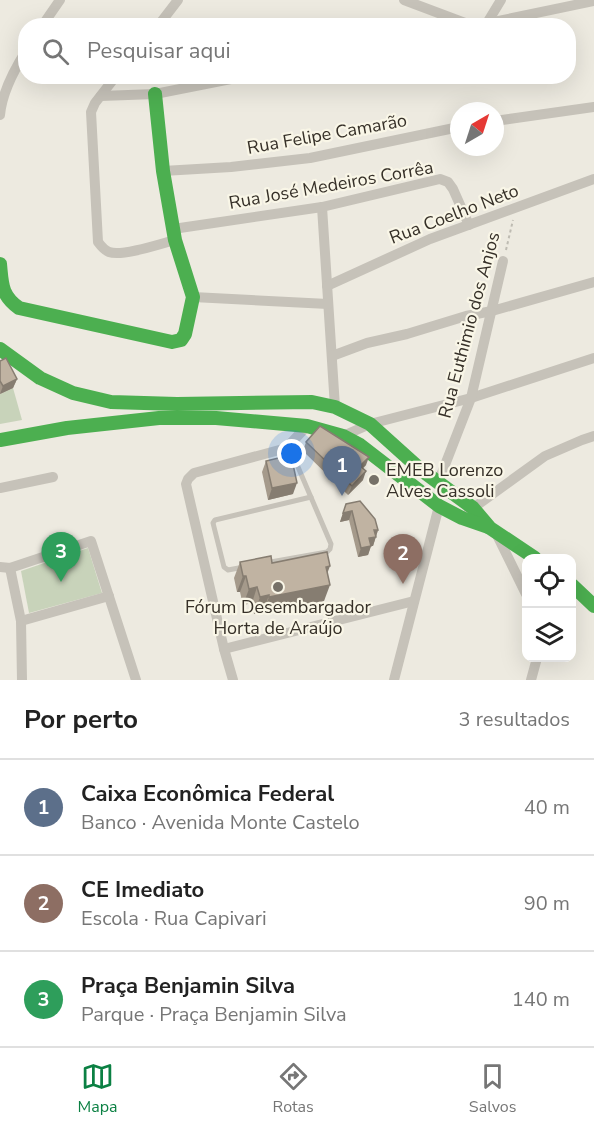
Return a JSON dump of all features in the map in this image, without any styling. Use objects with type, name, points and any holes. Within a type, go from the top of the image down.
[{"type":"street","points":[[48,18],[60,0]]},
{"type":"street","points":[[164,18],[178,0]]},
{"type":"street","points":[[404,0],[452,18]]},
{"type":"street","points":[[490,18],[501,0]]},
{"type":"street","points":[[511,18],[594,1]]},
{"type":"street","points":[[0,115],[18,64]]},
{"type":"street","points":[[101,96],[110,84]]},
{"type":"street","points":[[101,96],[155,94],[206,84]]},
{"type":"street","points":[[0,264],[2,292],[10,303],[19,308],[172,342],[181,340],[185,334],[193,297],[174,235],[163,171],[155,94]]},
{"type":"street","name":"Rua José Medeiros Corrêa","points":[[101,96],[91,112],[98,242],[103,249],[111,253],[123,253],[174,235],[322,207],[440,180],[448,182],[453,189],[469,225]]},
{"type":"street","points":[[504,119],[594,107]]},
{"type":"street","name":"Rua Felipe Camarão","points":[[163,171],[231,167],[310,158],[450,129]]},
{"type":"street","name":"Rua Coelho Neto","points":[[327,286],[430,239],[594,179]]},
{"type":"street","points":[[322,207],[335,406]]},
{"type":"street","name":"Rua Euthimio dos Anjos","points":[[438,483],[471,398],[503,261]]},
{"type":"street","points":[[332,356],[367,343],[594,282]]},
{"type":"street","points":[[193,297],[328,304]]},
{"type":"street","points":[[0,349],[40,378],[73,393],[111,402],[177,404],[312,402],[335,406],[370,424],[438,483],[467,513],[526,554]]},
{"type":"street","points":[[343,436],[370,424],[471,398],[594,358]]},
{"type":"street","points":[[213,418],[216,403]]},
{"type":"street","points":[[177,404],[213,418]]},
{"type":"street","points":[[0,440],[68,428],[159,418],[213,418],[307,426],[343,436],[360,445],[439,506],[467,513]]},
{"type":"street","points":[[233,680],[186,484],[194,473],[283,449],[307,426]]},
{"type":"street","points":[[467,513],[545,456],[594,436]]},
{"type":"street","points":[[0,488],[53,477]]},
{"type":"street","points":[[394,680],[439,506]]},
{"type":"street","points":[[493,530],[522,579]]},
{"type":"street","points":[[22,680],[21,621],[5,567],[91,541],[136,680]]},
{"type":"street","points":[[576,589],[594,606]]},
{"type":"street","points":[[21,621],[109,596]]},
{"type":"street","points":[[224,649],[414,601]]},
{"type":"street","points":[[531,680],[536,662]]},
{"type":"lane","points":[[261,564],[327,552],[330,549],[331,544],[295,459],[292,442]]},
{"type":"lane","points":[[250,566],[228,570],[224,567],[213,523],[215,520],[311,497]]},
{"type":"path","name":"Rua Euthimio dos Anjos","points":[[503,261],[517,207]]},
{"type":"green space","points":[[13,388],[22,420],[0,424],[0,394]]},
{"type":"green space","points":[[88,548],[102,593],[29,613],[21,571]]},
{"type":"building","points":[[6,358],[17,379],[3,386],[0,381],[0,361]]},
{"type":"building","points":[[320,426],[369,457],[360,466],[366,471],[352,486],[306,442]]},
{"type":"building","points":[[291,455],[297,483],[272,488],[266,461]]},
{"type":"building","points":[[360,501],[375,519],[378,530],[374,530],[376,537],[369,538],[371,546],[361,548],[352,511],[343,513],[346,504]]},
{"type":"building","points":[[327,552],[330,566],[326,567],[330,585],[269,597],[269,595],[260,597],[257,587],[249,589],[240,562],[271,556],[272,563]]},
{"type":"traffic: fast","points":[[0,264],[6,294],[19,308],[172,342],[181,340],[185,334],[193,297],[175,240],[163,171],[155,94]]},
{"type":"traffic: fast","points":[[0,349],[40,378],[73,393],[111,402],[177,404],[312,402],[335,407],[370,424],[420,469],[473,508],[490,528],[529,554]]},
{"type":"traffic: fast","points":[[0,440],[67,428],[159,418],[216,418],[307,426],[343,436],[360,445],[439,506],[462,518],[488,527]]},
{"type":"traffic: fast","points":[[576,589],[594,606]]},
{"type":"place","name":"EMEB Lorenzo Alves Cassoli","points":[[374,480]]},
{"type":"place","name":"Caixa Econômica Federal","points":[[342,496]]},
{"type":"place","name":"Praça Benjamin Silva","points":[[61,582]]},
{"type":"place","name":"CE Imediato","points":[[403,584]]},
{"type":"place","name":"Fórum Desembargador Horta de Araújo","points":[[278,587]]}]
